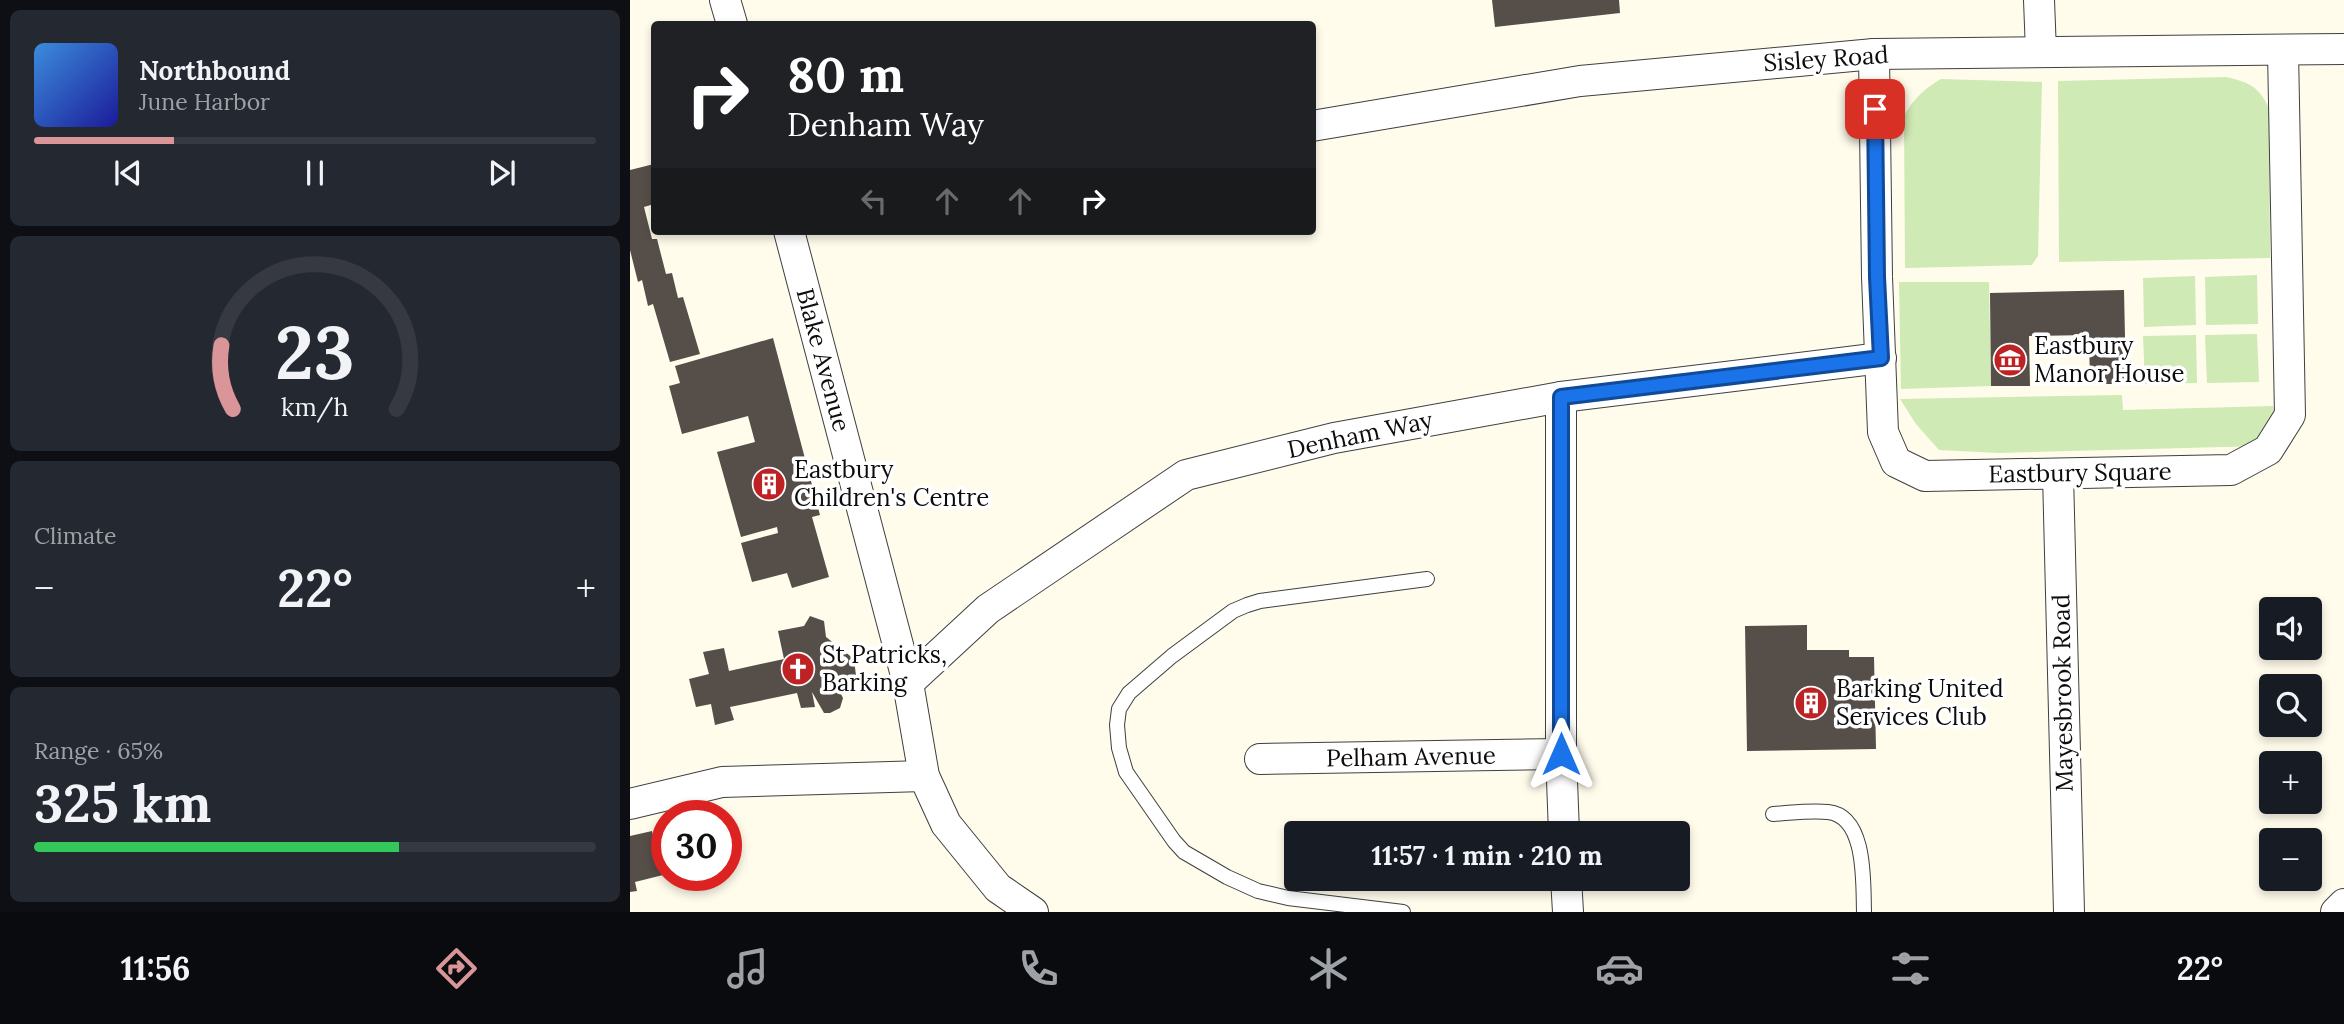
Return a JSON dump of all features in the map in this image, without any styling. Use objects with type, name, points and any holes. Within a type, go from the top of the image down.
[{"type":"street","points":[[725,0],[731,21]]},
{"type":"street","points":[[2039,0],[2041,52]]},
{"type":"street","name":"Sisley Road","points":[[1316,125],[1580,81],[1874,54],[2344,49]]},
{"type":"street","name":"Eastbury Square","points":[[1874,54],[1877,277],[1883,432],[1896,462],[1925,476],[2231,470],[2268,450],[2290,415],[2283,51]]},
{"type":"street","name":"Blake Avenue","points":[[790,235],[908,684],[924,776],[946,824],[998,888],[1033,912]]},
{"type":"street","name":"Denham Way","points":[[908,684],[988,609],[1186,475],[1334,438],[1561,397],[1881,358]]},
{"type":"street","points":[[1561,397],[1561,754],[1564,821]]},
{"type":"street","name":"Mayesbrook Road","points":[[2057,474],[2069,912]]},
{"type":"street","name":"Pelham Avenue","points":[[1260,759],[1561,754]]},
{"type":"street","points":[[630,804],[722,782],[924,776]]},
{"type":"street","points":[[1567,891],[1568,912]]},
{"type":"street","points":[[2336,912],[2344,904]]},
{"type":"lane","points":[[1403,912],[1288,898],[1258,891],[1184,852],[1126,772],[1119,748],[1117,725],[1119,709],[1129,693],[1172,656],[1233,611],[1260,601],[1427,579]]},
{"type":"lane","points":[[1773,814],[1829,812],[1848,821],[1862,859],[1864,912]]},
{"type":"green space","points":[[2226,77],[2252,86],[2261,94],[2269,108],[2270,258],[2059,262],[2058,81]]},
{"type":"green space","points":[[1941,79],[2042,82],[2038,256],[2032,265],[1905,268],[1904,116],[1920,95]]},
{"type":"green space","points":[[2257,275],[2258,324],[2206,325],[2205,277]]},
{"type":"green space","points":[[2195,276],[2196,325],[2144,327],[2143,278]]},
{"type":"green space","points":[[1899,282],[1989,282],[1991,386],[1901,389]]},
{"type":"green space","points":[[2257,334],[2259,382],[2207,383],[2205,335]]},
{"type":"green space","points":[[2196,335],[2197,383],[2145,384],[2143,336]]},
{"type":"green space","points":[[2122,395],[2123,410],[2273,406],[2276,426],[2262,446],[1999,453],[1939,450],[1916,424],[1900,399]]},
{"type":"building","points":[[1492,0],[1619,0],[1620,13],[1495,27]]},
{"type":"building","points":[[651,165],[651,205],[644,207],[652,239],[657,239],[666,274],[672,273],[678,298],[683,297],[700,354],[670,362],[653,304],[648,306],[642,280],[638,282],[630,250],[630,170]]},
{"type":"building","name":"Eastbury Manor House","points":[[2124,290],[2126,384],[2090,384],[2089,335],[2029,336],[2030,386],[1991,386],[1990,293]]},
{"type":"building","name":"Eastbury Children's Centre","points":[[773,338],[820,515],[812,517],[829,577],[792,588],[787,573],[752,582],[741,543],[778,533],[777,527],[741,537],[717,452],[755,442],[748,416],[682,434],[669,386],[680,383],[675,366]]},
{"type":"building","name":"St Patricks, Barking","points":[[810,616],[824,621],[826,637],[854,659],[856,676],[849,684],[836,684],[843,698],[840,708],[824,713],[812,692],[815,707],[801,708],[797,693],[730,707],[734,720],[715,725],[711,704],[696,707],[689,679],[709,674],[703,652],[724,648],[729,671],[784,659],[778,631],[804,626]]},
{"type":"building","name":"Barking United Services Club","points":[[1807,625],[1807,650],[1849,650],[1849,657],[1874,657],[1876,749],[1747,751],[1745,626]]},
{"type":"building","points":[[651,831],[651,878],[635,882],[637,891],[630,892],[630,836]]},
{"type":"place","name":"Eastbury Manor House","points":[[2010,360]]},
{"type":"place","name":"Eastbury Children's Centre","points":[[769,484]]},
{"type":"place","name":"St Patricks, Barking","points":[[798,669]]},
{"type":"place","name":"Barking United Services Club","points":[[1811,703]]},
{"type":"route","points":[[1561,754],[1561,397],[1881,358],[1875,109]]}]
